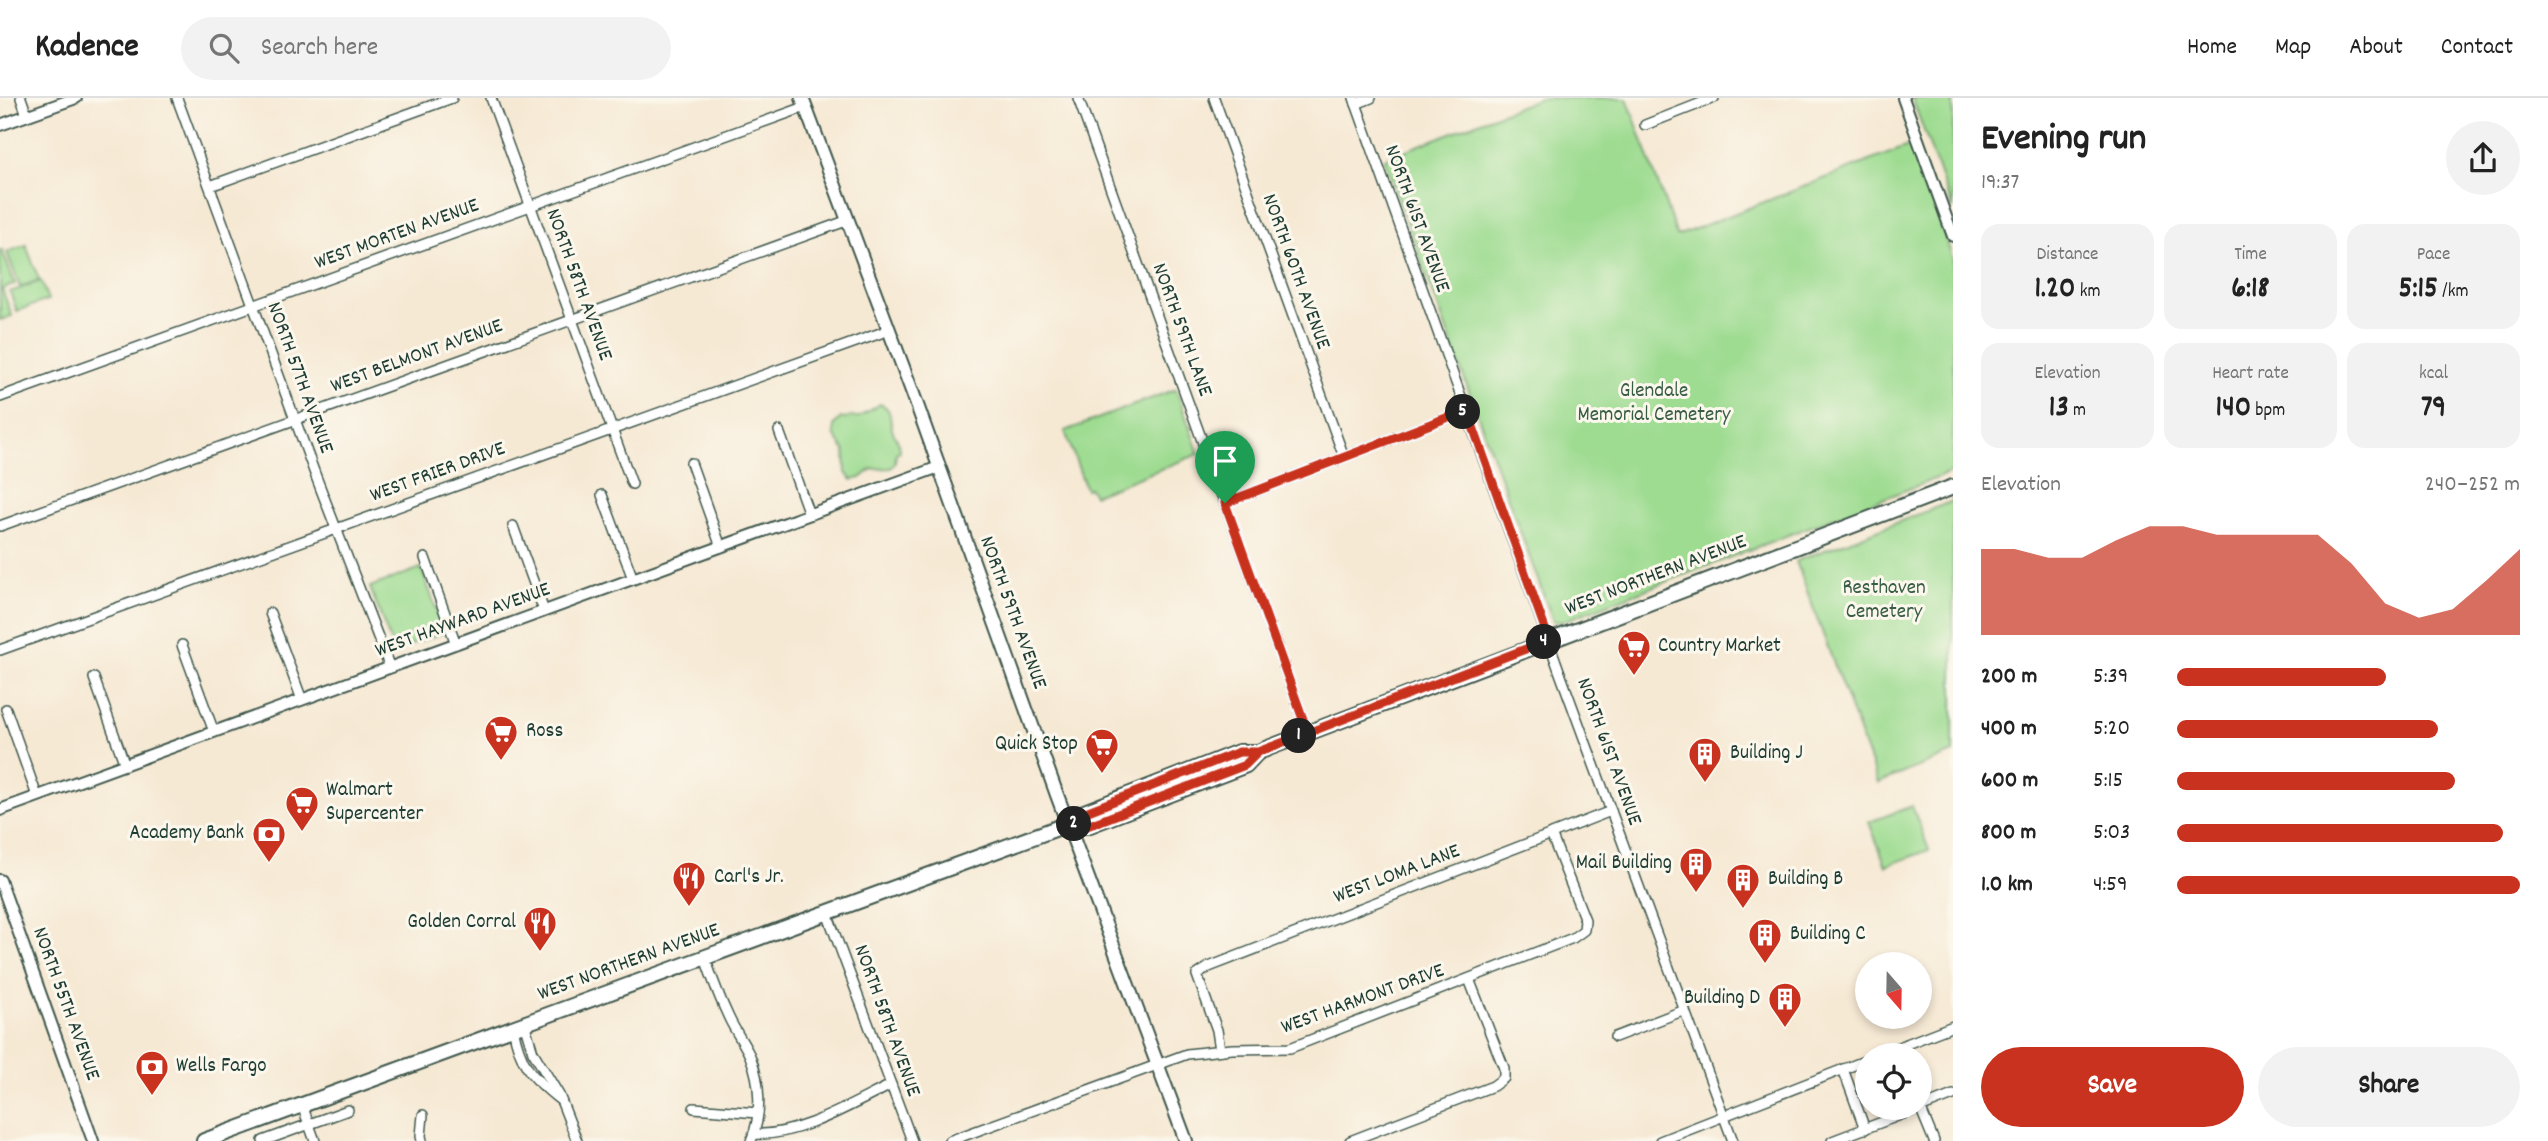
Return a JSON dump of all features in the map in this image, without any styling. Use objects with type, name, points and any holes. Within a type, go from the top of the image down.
[{"type":"main road","name":"NORTH 59TH AVENUE","points":[[804,102],[1186,1141]]},
{"type":"main road","name":"WEST NORTHERN AVENUE","points":[[204,1141],[1068,824],[1083,813],[1239,752],[1258,752],[1953,486]]},
{"type":"street","points":[[21,98],[27,116]]},
{"type":"street","points":[[0,125],[76,98]]},
{"type":"street","name":"NORTH 57TH AVENUE","points":[[177,98],[390,668]]},
{"type":"street","points":[[209,186],[453,98]]},
{"type":"street","name":"NORTH 58TH AVENUE","points":[[491,98],[632,484]]},
{"type":"street","name":"NORTH 59TH LANE","points":[[1078,98],[1308,733]]},
{"type":"street","name":"NORTH 60TH AVENUE","points":[[1214,98],[1344,457]]},
{"type":"street","points":[[1355,101],[1371,98]]},
{"type":"street","points":[[1645,125],[1714,98]]},
{"type":"street","points":[[1903,98],[1953,236]]},
{"type":"street","name":"NORTH 61ST AVENUE","points":[[1355,101],[1733,1141]]},
{"type":"street","name":"WEST MORTEN AVENUE","points":[[0,397],[531,206],[804,102]]},
{"type":"street","name":"WEST BELMONT AVENUE","points":[[0,526],[846,221]]},
{"type":"street","name":"WEST FRIER DRIVE","points":[[0,650],[889,330]]},
{"type":"street","points":[[1225,503],[1467,410]]},
{"type":"street","points":[[779,431],[809,514]]},
{"type":"street","points":[[691,463],[721,547]]},
{"type":"street","name":"WEST HAYWARD AVENUE","points":[[0,810],[939,467]]},
{"type":"street","points":[[602,495],[633,579]]},
{"type":"street","points":[[513,526],[544,611]]},
{"type":"street","points":[[425,558],[456,644]]},
{"type":"street","points":[[270,613],[302,700]]},
{"type":"street","points":[[182,645],[214,733]]},
{"type":"street","points":[[94,678],[125,765]]},
{"type":"street","points":[[6,709],[37,796]]},
{"type":"street","name":"WEST LOMA LANE","points":[[1220,1049],[1217,1030],[1197,975],[1209,967],[1611,811]]},
{"type":"street","name":"WEST HARMONT DRIVE","points":[[949,1141],[1187,1054],[1220,1049],[1290,1048],[1573,937],[1584,929],[1585,920],[1551,834]]},
{"type":"street","name":"NORTH 55TH AVENUE","points":[[0,880],[93,1141]]},
{"type":"street","name":"NORTH 58TH AVENUE","points":[[827,913],[912,1141]]},
{"type":"street","points":[[705,958],[730,1022],[750,1057],[758,1095],[758,1113],[752,1138],[824,1117],[891,1084]]},
{"type":"street","points":[[1350,1141],[1493,1086],[1504,1078],[1504,1069],[1469,979]]},
{"type":"street","points":[[1615,1037],[1685,1010]]},
{"type":"street","points":[[519,1025],[517,1047],[527,1069],[561,1101],[577,1141]]},
{"type":"street","points":[[1909,1043],[1953,1026]]},
{"type":"street","points":[[1660,1141],[1855,1064]]},
{"type":"street","points":[[1843,1069],[1866,1129]]},
{"type":"street","points":[[1932,1103],[1953,1095]]},
{"type":"street","points":[[302,1105],[315,1141]]},
{"type":"street","points":[[694,1108],[758,1113]]},
{"type":"street","points":[[263,1141],[348,1110]]},
{"type":"street","points":[[422,1141],[423,1115]]},
{"type":"street","points":[[1832,1141],[1889,1120]]},
{"type":"street","points":[[1925,1120],[1934,1141]]},
{"type":"green space","name":"Glendale Memorial Cemetery","points":[[1540,98],[1627,98],[1677,236],[1913,144],[1953,260],[1953,472],[1561,622],[1553,621],[1384,159]]},
{"type":"green space","points":[[1912,98],[1953,98],[1953,210]]},
{"type":"green space","points":[[26,245],[39,280],[20,287],[7,252]]},
{"type":"green space","points":[[0,250],[15,284],[2,289],[12,316],[0,320]]},
{"type":"green space","points":[[41,281],[48,300],[17,311],[10,292]]},
{"type":"green space","points":[[1176,389],[1199,454],[1094,495],[1090,488],[1086,489],[1065,431]]},
{"type":"green space","points":[[880,404],[889,411],[900,451],[896,453],[895,463],[891,468],[872,469],[861,478],[852,480],[846,473],[845,451],[834,435],[834,425],[841,418],[859,417]]},
{"type":"green space","name":"Resthaven Cemetery","points":[[1953,501],[1953,753],[1878,783],[1796,561]]},
{"type":"green space","points":[[421,568],[445,632],[394,651],[370,587]]},
{"type":"green space","points":[[1912,806],[1929,850],[1886,866],[1869,822]]},
{"type":"place","name":"Country Market","points":[[1634,677]]},
{"type":"place","name":"Ross","points":[[501,762]]},
{"type":"place","name":"Quick Stop","points":[[1102,775]]},
{"type":"place","name":"Building J","points":[[1705,784]]},
{"type":"place","name":"Walmart Supercenter","points":[[302,833]]},
{"type":"place","name":"Academy Bank","points":[[269,864]]},
{"type":"place","name":"Mail Building","points":[[1696,894]]},
{"type":"place","name":"Carl's Jr.","points":[[689,908]]},
{"type":"place","name":"Building B","points":[[1743,910]]},
{"type":"place","name":"Golden Corral","points":[[540,953]]},
{"type":"place","name":"Building C","points":[[1765,965]]},
{"type":"place","name":"Building D","points":[[1785,1029]]},
{"type":"place","name":"Wells Fargo","points":[[152,1097]]},
{"type":"route","points":[[1225,503],[1308,733],[1258,752],[1239,752],[1083,813],[1068,824],[1087,826],[1245,765],[1258,752],[1311,732],[1549,640],[1467,410],[1225,503]]}]
